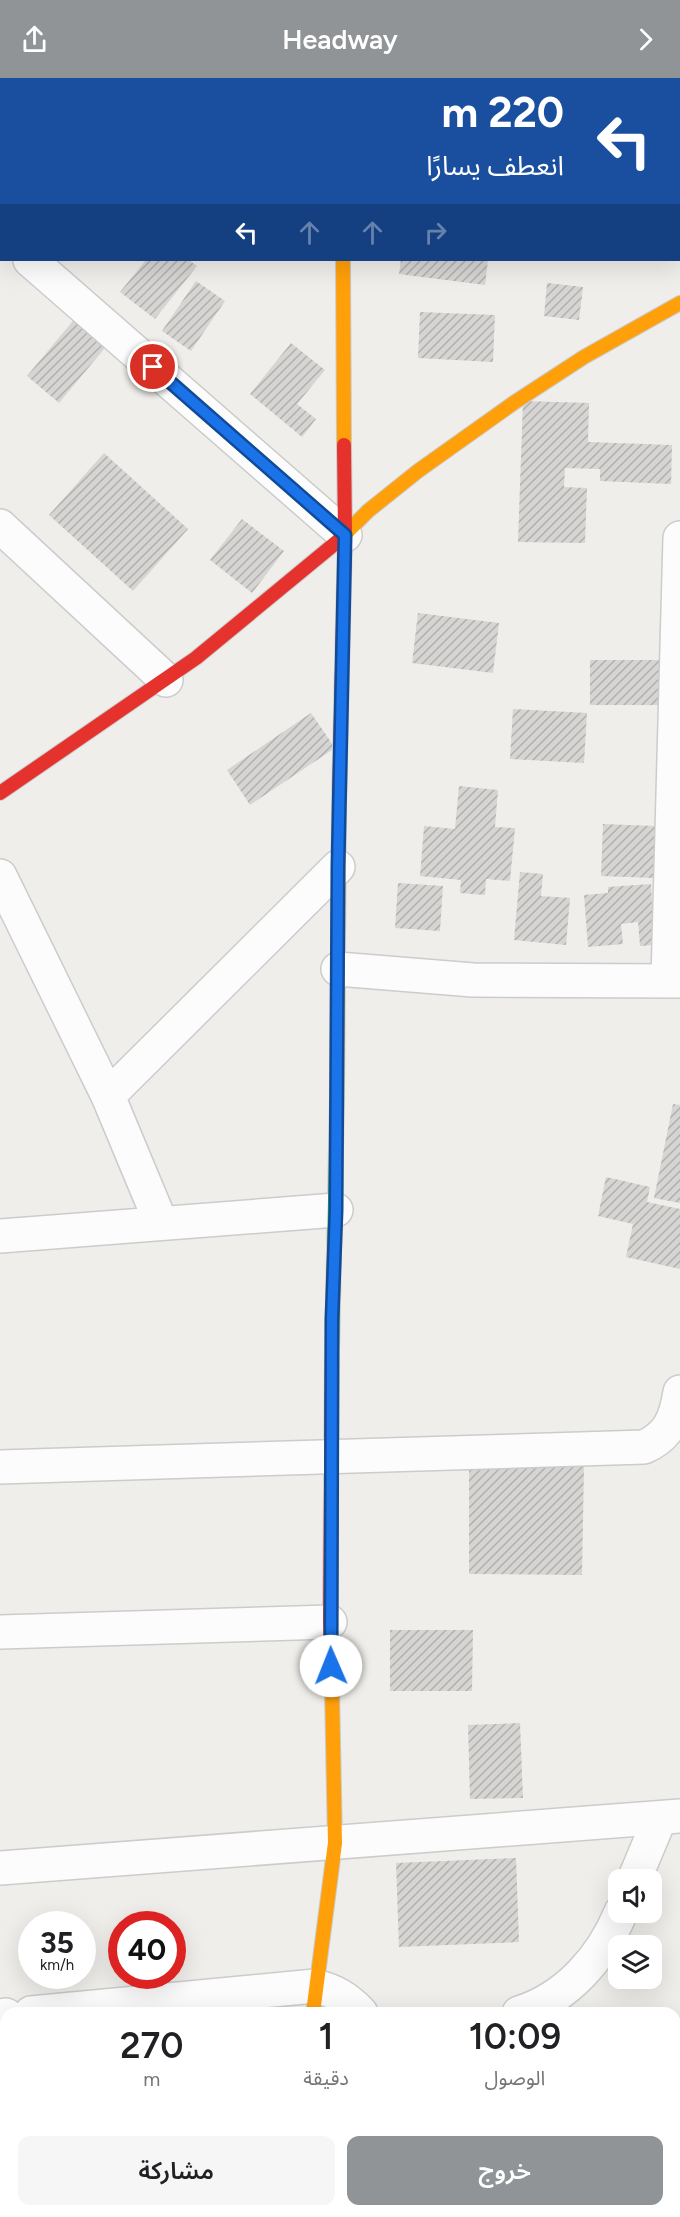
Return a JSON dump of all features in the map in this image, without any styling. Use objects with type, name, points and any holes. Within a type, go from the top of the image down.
[{"type":"street","points":[[31,261],[345,535]]},
{"type":"street","points":[[314,2000],[335,1843],[330,1622],[338,867],[345,535],[343,261]]},
{"type":"street","points":[[0,793],[166,680],[251,614],[345,535],[368,511],[418,471],[515,402],[584,357],[680,303]]},
{"type":"street","points":[[0,526],[166,680]]},
{"type":"street","points":[[338,969],[473,980],[674,980],[680,538]]},
{"type":"street","points":[[108,1096],[338,867]]},
{"type":"street","points":[[0,876],[108,1096],[161,1223]]},
{"type":"street","points":[[0,1236],[336,1210]]},
{"type":"street","points":[[0,1467],[644,1447],[664,1435],[673,1422],[680,1392]]},
{"type":"street","points":[[0,1632],[330,1622]]},
{"type":"street","points":[[0,1868],[670,1817]]},
{"type":"street","points":[[640,1869],[670,1817]]},
{"type":"street","points":[[532,2007],[552,1998],[579,1977],[601,1952],[616,1923]]},
{"type":"street","points":[[162,2007],[314,2000],[333,1990],[355,2007]]},
{"type":"building","points":[[145,261],[190,261],[197,266],[155,319],[120,292]]},
{"type":"building","points":[[401,261],[488,261],[485,285],[399,274]]},
{"type":"building","points":[[196,281],[225,301],[191,351],[162,331]]},
{"type":"building","points":[[547,283],[583,287],[579,320],[544,316]]},
{"type":"building","points":[[420,312],[495,315],[493,362],[418,358]]},
{"type":"building","points":[[77,316],[109,343],[59,403],[27,376]]},
{"type":"building","points":[[291,343],[325,370],[297,404],[316,419],[302,437],[250,394]]},
{"type":"building","points":[[523,401],[589,403],[588,442],[672,445],[671,484],[600,481],[600,469],[565,468],[564,487],[587,488],[585,543],[518,542]]},
{"type":"building","points":[[104,453],[188,529],[133,591],[49,515]]},
{"type":"building","points":[[242,519],[284,551],[252,593],[210,560]]},
{"type":"building","points":[[418,613],[499,623],[493,673],[412,663]]},
{"type":"building","points":[[590,660],[667,660],[668,705],[590,705]]},
{"type":"building","points":[[513,709],[587,713],[584,763],[510,759]]},
{"type":"building","points":[[311,713],[335,748],[250,805],[227,770]]},
{"type":"building","points":[[459,786],[498,790],[495,827],[515,828],[510,881],[486,879],[485,895],[460,893],[461,880],[420,876],[424,826],[455,829]]},
{"type":"building","points":[[603,824],[655,826],[653,878],[601,876]]},
{"type":"building","points":[[520,872],[543,874],[541,896],[570,898],[566,945],[514,940]]},
{"type":"building","points":[[398,883],[443,886],[440,931],[395,928]]},
{"type":"building","points":[[651,884],[654,945],[640,946],[638,922],[621,924],[623,944],[588,947],[584,895],[608,893],[608,887]]},
{"type":"building","points":[[673,1104],[680,1105],[680,1203],[654,1198]]},
{"type":"building","points":[[606,1177],[650,1187],[647,1202],[680,1209],[680,1269],[626,1257],[633,1224],[598,1216]]},
{"type":"building","points":[[469,1463],[584,1465],[582,1575],[469,1574]]},
{"type":"building","points":[[390,1630],[473,1630],[472,1691],[390,1691]]},
{"type":"building","points":[[520,1723],[523,1798],[470,1799],[468,1725]]},
{"type":"building","points":[[516,1858],[519,1942],[399,1947],[396,1863]]},
{"type":"traffic: fast","points":[[332,1352],[337,1098]]},
{"type":"traffic: slow","points":[[343,261],[344,445]]},
{"type":"traffic: slow","points":[[338,541],[368,511],[418,471],[515,402],[584,357],[680,303]]},
{"type":"traffic: slow","points":[[337,1098],[339,803]]},
{"type":"traffic: slow","points":[[314,2007],[335,1843],[332,1690]]},
{"type":"traffic: jam","points":[[339,803],[345,535],[344,445]]},
{"type":"traffic: jam","points":[[0,793],[196,658],[338,541]]},
{"type":"traffic: jam","points":[[332,1352],[330,1622],[332,1690]]},
{"type":"route","points":[[153,367],[345,535],[338,867],[336,1210],[332,1319],[331,1666]]}]
